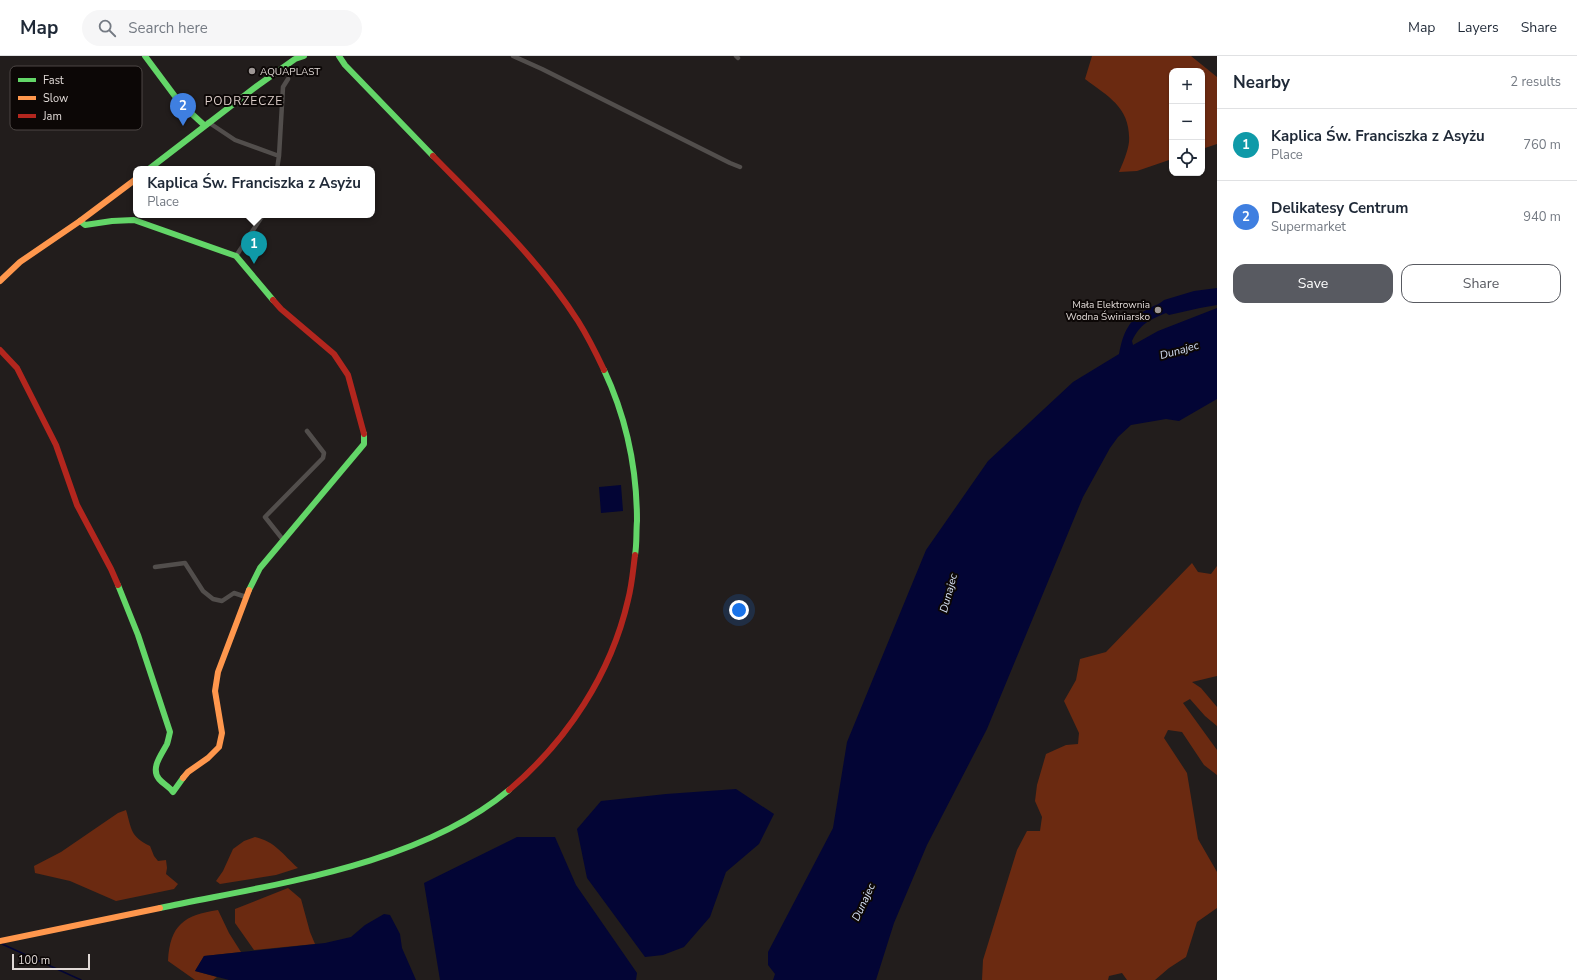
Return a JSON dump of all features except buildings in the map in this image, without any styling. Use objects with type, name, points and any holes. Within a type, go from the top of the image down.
[{"type":"street","points":[[145,56],[180,103],[206,124],[235,140],[279,156]]},
{"type":"street","points":[[152,166],[257,86],[297,58],[304,56]]},
{"type":"street","points":[[332,56],[345,65]]},
{"type":"street","points":[[0,941],[298,880],[347,868],[403,850],[455,827],[491,804],[521,780],[541,760],[581,710],[603,671],[617,638],[630,590],[634,567],[638,525],[638,500],[634,464],[626,426],[621,408],[603,365],[589,338],[573,314],[531,259],[345,65],[339,56]]},
{"type":"street","points":[[513,56],[740,167]]},
{"type":"street","points":[[277,166],[283,87],[288,79]]},
{"type":"street","points":[[0,281],[20,262],[80,222],[133,181]]},
{"type":"street","points":[[236,256],[261,218]]},
{"type":"street","points":[[0,350],[17,368],[56,444],[77,505],[90,534],[111,569],[138,635],[170,732],[167,744],[159,757],[156,769],[158,779],[169,786],[173,792],[188,772],[208,758],[219,747],[222,732],[215,690],[218,672],[246,597],[260,568],[364,444],[364,436],[348,375],[334,354],[281,309],[236,256],[134,220],[112,220],[85,225],[80,222]]},
{"type":"street","points":[[284,541],[265,517],[322,458],[324,453],[307,431]]},
{"type":"street","points":[[155,567],[185,563],[203,591],[212,599],[222,601],[234,593],[246,597]]},
{"type":"shaded area","points":[[1092,56],[1191,56],[1217,77],[1217,144],[1205,148],[1205,68],[1169,68],[1169,160],[1137,171],[1119,172],[1129,142],[1129,130],[1126,120],[1117,104],[1085,79]]},
{"type":"shaded area","points":[[1192,563],[1198,572],[1211,574],[1217,566],[1217,676],[1192,682],[1201,688],[1217,707],[1217,726],[1205,716],[1190,699],[1183,703],[1217,750],[1217,775],[1204,765],[1182,732],[1168,730],[1164,738],[1187,773],[1198,839],[1217,872],[1217,908],[1197,922],[1186,957],[1169,968],[1155,980],[1127,980],[1122,973],[1109,976],[1108,980],[982,980],[983,960],[1017,850],[1027,831],[1040,831],[1042,817],[1035,801],[1037,785],[1046,754],[1066,745],[1078,744],[1079,733],[1064,701],[1076,680],[1080,659],[1106,652]]},
{"type":"shaded area","points":[[126,810],[131,828],[135,835],[150,846],[158,861],[166,860],[166,874],[178,884],[174,889],[116,901],[70,881],[35,873],[34,866],[61,852],[118,813]]},
{"type":"shaded area","points":[[255,837],[274,845],[298,868],[276,875],[220,884],[216,881],[223,871],[233,849],[244,841]]},
{"type":"shaded area","points":[[288,888],[301,899],[310,932],[315,944],[254,950],[235,923],[235,909]]},
{"type":"shaded area","points":[[218,910],[229,933],[241,952],[204,956],[195,971],[217,977],[213,980],[195,980],[168,961],[172,939],[176,930],[188,919],[206,912]]},
{"type":"water","name":"Dunajec","points":[[1217,288],[1217,305],[1169,315],[1166,313],[1146,323],[1138,330],[1132,341],[1133,345],[1158,331],[1217,308],[1217,399],[1179,421],[1166,419],[1131,425],[1118,437],[1110,448],[1083,497],[987,729],[927,845],[894,923],[876,980],[773,980],[775,974],[768,965],[768,952],[833,828],[847,742],[926,550],[988,461],[1073,382],[1119,354],[1125,333],[1132,321],[1137,316],[1164,300],[1194,291]]},
{"type":"water","points":[[621,485],[623,511],[601,513],[599,487]]},
{"type":"water","points":[[736,789],[774,814],[759,844],[726,872],[710,917],[684,947],[663,955],[645,957],[587,878],[577,829],[601,801],[666,794]]},
{"type":"water","points":[[517,837],[555,837],[576,885],[637,973],[636,980],[440,980],[424,883]]},
{"type":"water","points":[[384,914],[390,915],[400,934],[402,948],[416,980],[229,980],[195,971],[204,956],[325,943],[351,937],[365,925]]},
{"type":"waterway","points":[[2,944],[81,980]]},
{"type":"traffic: fast","points":[[145,56],[180,103],[204,125]]},
{"type":"traffic: fast","points":[[153,166],[257,86],[295,59],[304,56]]},
{"type":"traffic: fast","points":[[339,56],[345,65],[433,156]]},
{"type":"traffic: fast","points":[[80,221],[85,225],[112,221],[134,220],[236,256],[273,300]]},
{"type":"traffic: fast","points":[[604,370],[612,388],[629,444],[635,482],[637,521],[635,555]]},
{"type":"traffic: fast","points":[[249,590],[260,568],[364,444],[364,434]]},
{"type":"traffic: fast","points":[[118,585],[138,635],[170,732],[167,744],[156,766],[157,775],[159,779],[173,792],[183,778]]},
{"type":"traffic: fast","points":[[160,908],[296,880],[343,868],[388,854],[432,837],[473,816],[509,790]]},
{"type":"traffic: slow","points":[[0,281],[20,262],[80,221],[133,181]]},
{"type":"traffic: slow","points":[[183,778],[188,772],[208,758],[219,747],[222,733],[215,691],[218,672],[249,590]]},
{"type":"traffic: slow","points":[[0,941],[160,908]]},
{"type":"traffic: jam","points":[[433,156],[510,235],[546,277],[578,321],[604,370]]},
{"type":"traffic: jam","points":[[273,300],[281,309],[334,354],[348,375],[364,434]]},
{"type":"traffic: jam","points":[[0,350],[17,368],[56,445],[77,505],[118,585]]},
{"type":"traffic: jam","points":[[509,790],[550,750],[568,728],[598,680],[620,627],[629,594],[635,555]]},
{"type":"place","name":"AQUAPLAST","points":[[252,71]]},
{"type":"place","name":"Delikatesy Centrum","points":[[183,126]]},
{"type":"place","name":"Kaplica Św. Franciszka z Asyżu","points":[[254,264]]},
{"type":"place","name":"Mała Elektrownia Wodna Świniarsko","points":[[1158,310]]},
{"type":"district","name":"PODRZECZE","points":[[244,101]]}]
